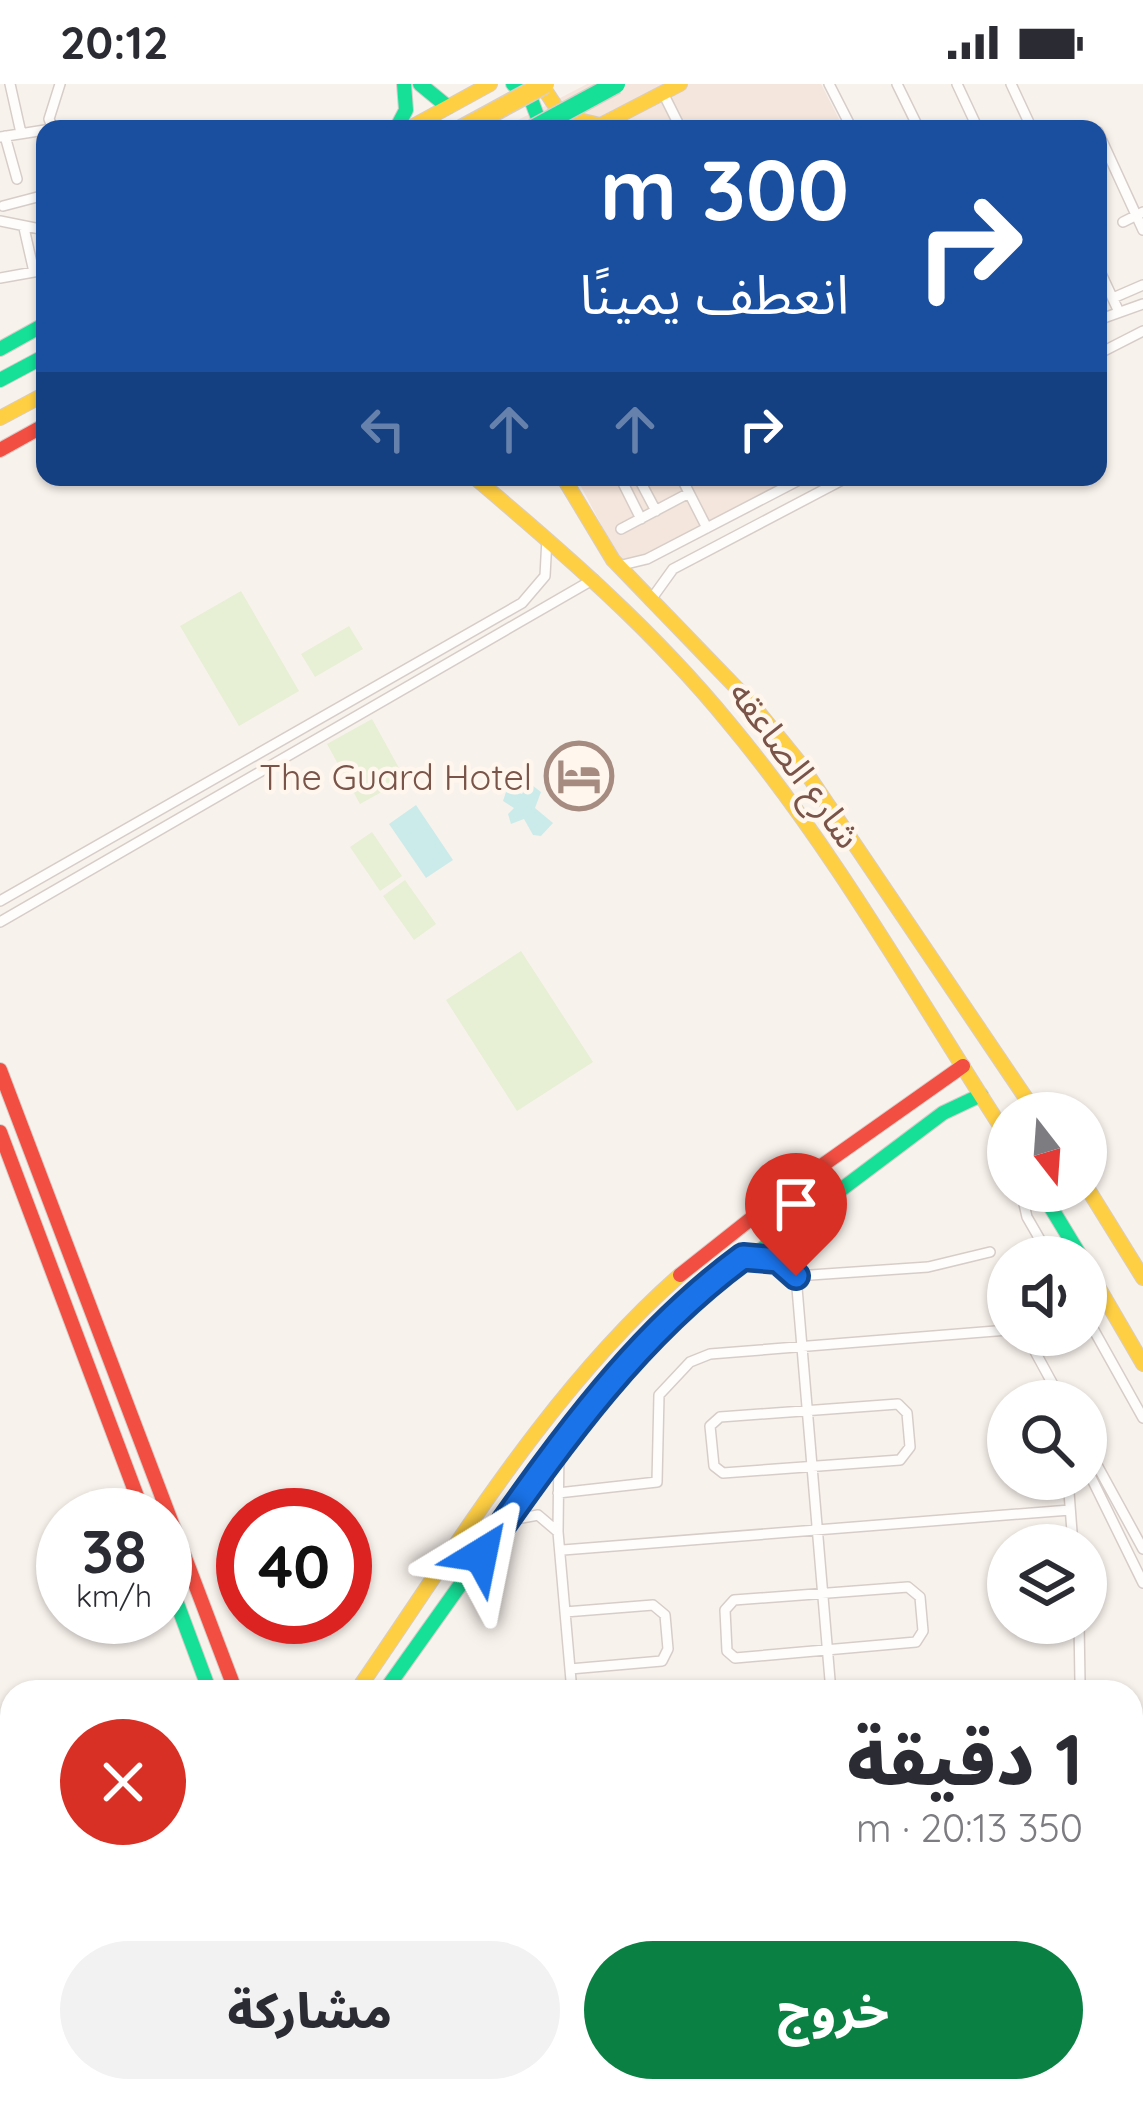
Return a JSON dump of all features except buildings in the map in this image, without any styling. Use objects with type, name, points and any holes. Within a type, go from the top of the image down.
[{"type":"main road","points":[[400,120],[407,104],[404,84]]},
{"type":"main road","points":[[420,84],[448,106]]},
{"type":"main road","points":[[424,120],[490,84]]},
{"type":"main road","points":[[513,84],[532,102],[539,120]]},
{"type":"main road","points":[[479,120],[543,84],[550,106],[571,120]]},
{"type":"main road","points":[[550,120],[616,84]]},
{"type":"main road","points":[[609,120],[671,88]]},
{"type":"main road","points":[[0,349],[36,329]]},
{"type":"main road","points":[[0,380],[36,361]]},
{"type":"main road","points":[[0,418],[36,399]]},
{"type":"main road","points":[[0,450],[36,430]]},
{"type":"main road","name":"شارع الصاعقه","points":[[485,486],[594,579],[705,693],[755,755],[987,1103]]},
{"type":"main road","name":"شارع الصاعقه","points":[[569,486],[618,566],[735,686],[791,752],[1022,1092]]},
{"type":"main road","points":[[365,1680],[566,1396],[623,1329],[699,1260],[963,1066]]},
{"type":"main road","points":[[0,1070],[231,1680]]},
{"type":"main road","points":[[393,1680],[559,1447],[647,1339],[743,1257],[943,1113],[982,1095]]},
{"type":"main road","points":[[0,1132],[134,1488]]},
{"type":"main road","points":[[1102,1212],[1143,1278]]},
{"type":"main road","points":[[1107,1302],[1143,1364]]},
{"type":"main road","points":[[192,1644],[206,1680]]},
{"type":"street","points":[[10,84],[20,134]]},
{"type":"street","points":[[49,120],[60,84]]},
{"type":"street","points":[[830,84],[848,120]]},
{"type":"street","points":[[897,84],[915,120]]},
{"type":"street","points":[[957,84],[974,120]]},
{"type":"street","points":[[1011,84],[1028,120]]},
{"type":"street","points":[[671,88],[679,120]]},
{"type":"street","points":[[0,183],[20,178],[2,136],[36,131]]},
{"type":"street","points":[[1107,150],[1140,214],[1143,229],[1131,235]]},
{"type":"street","points":[[36,196],[2,201],[4,223],[36,229]]},
{"type":"street","points":[[1123,222],[1140,214]]},
{"type":"street","points":[[24,228],[36,262]]},
{"type":"street","points":[[0,278],[36,272]]},
{"type":"street","points":[[1113,298],[1143,285]]},
{"type":"street","points":[[1107,286],[1119,312]]},
{"type":"street","points":[[1107,317],[1143,304]]},
{"type":"street","points":[[1107,349],[1143,331]]},
{"type":"street","points":[[625,486],[641,518]]},
{"type":"street","points":[[643,486],[656,511]]},
{"type":"street","points":[[686,486],[707,528]]},
{"type":"street","points":[[618,566],[653,556],[788,486]]},
{"type":"street","points":[[650,601],[667,573],[831,486]]},
{"type":"street","points":[[621,529],[689,493]]},
{"type":"street","points":[[0,901],[538,590],[547,569],[547,538]]},
{"type":"street","points":[[653,556],[655,568],[667,573]]},
{"type":"street","points":[[0,922],[594,579]]},
{"type":"street","points":[[538,590],[555,604]]},
{"type":"street","points":[[807,1211],[798,1237],[796,1276],[831,1680]]},
{"type":"street","points":[[743,1257],[778,1260],[796,1276],[928,1267],[987,1253]]},
{"type":"street","points":[[558,1492],[657,1482],[657,1399],[697,1358],[987,1332]]},
{"type":"street","points":[[1107,1354],[1143,1418]]},
{"type":"street","points":[[894,1404],[908,1417],[910,1447],[904,1458],[812,1467],[720,1472],[714,1466],[710,1430],[720,1417],[808,1410],[894,1404]]},
{"type":"street","points":[[559,1447],[558,1532],[571,1680]]},
{"type":"street","points":[[1107,1483],[1143,1549]]},
{"type":"street","points":[[1069,1500],[1071,1524]]},
{"type":"street","points":[[1102,1500],[1143,1583]]},
{"type":"street","points":[[562,1550],[1070,1510]]},
{"type":"street","points":[[506,1521],[538,1516],[558,1532]]},
{"type":"street","points":[[911,1588],[920,1597],[923,1631],[913,1642],[828,1650],[735,1658],[726,1648],[725,1610],[731,1602],[824,1593],[911,1588]]},
{"type":"street","points":[[565,1612],[653,1605],[665,1615],[668,1649],[662,1661],[570,1669]]},
{"type":"street","points":[[1079,1644],[1080,1680]]},
{"type":"shaded area","points":[[587,84],[821,84],[839,120],[518,120]]},
{"type":"shaded area","points":[[581,486],[780,486],[624,568]]},
{"type":"green space","points":[[241,591],[299,691],[239,726],[180,626]]},
{"type":"green space","points":[[349,626],[363,649],[315,677],[301,654]]},
{"type":"green space","points":[[372,719],[405,779],[360,804],[327,744]]},
{"type":"green space","points":[[372,832],[402,876],[380,891],[350,847]]},
{"type":"green space","points":[[405,880],[436,924],[414,940],[383,896]]},
{"type":"green space","points":[[521,951],[593,1062],[517,1111],[446,1000]]},
{"type":"water","points":[[528,782],[541,792],[535,808],[553,823],[541,836],[533,835],[524,819],[511,824],[508,814],[514,808],[503,801],[507,789],[522,794]]},
{"type":"water","points":[[416,805],[453,860],[426,878],[389,824]]},
{"type":"traffic: fast","points":[[401,120],[406,110],[404,84]]},
{"type":"traffic: fast","points":[[420,84],[448,107]]},
{"type":"traffic: fast","points":[[513,84],[532,102],[539,120]]},
{"type":"traffic: fast","points":[[550,120],[616,84]]},
{"type":"traffic: fast","points":[[0,349],[36,329]]},
{"type":"traffic: fast","points":[[0,380],[36,361]]},
{"type":"traffic: fast","points":[[393,1680],[581,1415],[657,1328],[943,1113],[981,1095]]},
{"type":"traffic: fast","points":[[1054,1212],[1068,1236]]},
{"type":"traffic: fast","points":[[192,1644],[206,1680]]},
{"type":"traffic: slow","points":[[424,120],[490,84]]},
{"type":"traffic: slow","points":[[541,84],[562,116],[579,120]]},
{"type":"traffic: slow","points":[[479,120],[545,84]]},
{"type":"traffic: slow","points":[[610,120],[680,84]]},
{"type":"traffic: slow","points":[[0,418],[36,399]]},
{"type":"traffic: slow","points":[[484,486],[639,625],[729,723],[840,873],[987,1105]]},
{"type":"traffic: slow","points":[[568,486],[613,560],[752,704],[799,762],[1022,1092]]},
{"type":"traffic: slow","points":[[1102,1212],[1143,1278]]},
{"type":"traffic: slow","points":[[364,1680],[545,1420],[587,1369],[680,1275]]},
{"type":"traffic: slow","points":[[1107,1302],[1143,1364]]},
{"type":"traffic: jam","points":[[0,450],[36,430]]},
{"type":"traffic: jam","points":[[680,1275],[786,1191],[963,1066]]},
{"type":"traffic: jam","points":[[0,1070],[231,1680]]},
{"type":"traffic: jam","points":[[0,1132],[134,1488]]},
{"type":"place","name":"The Guard Hotel","points":[[579,776]]},
{"type":"route","points":[[481,1555],[599,1392],[700,1290],[743,1257],[778,1260],[796,1276]]}]
